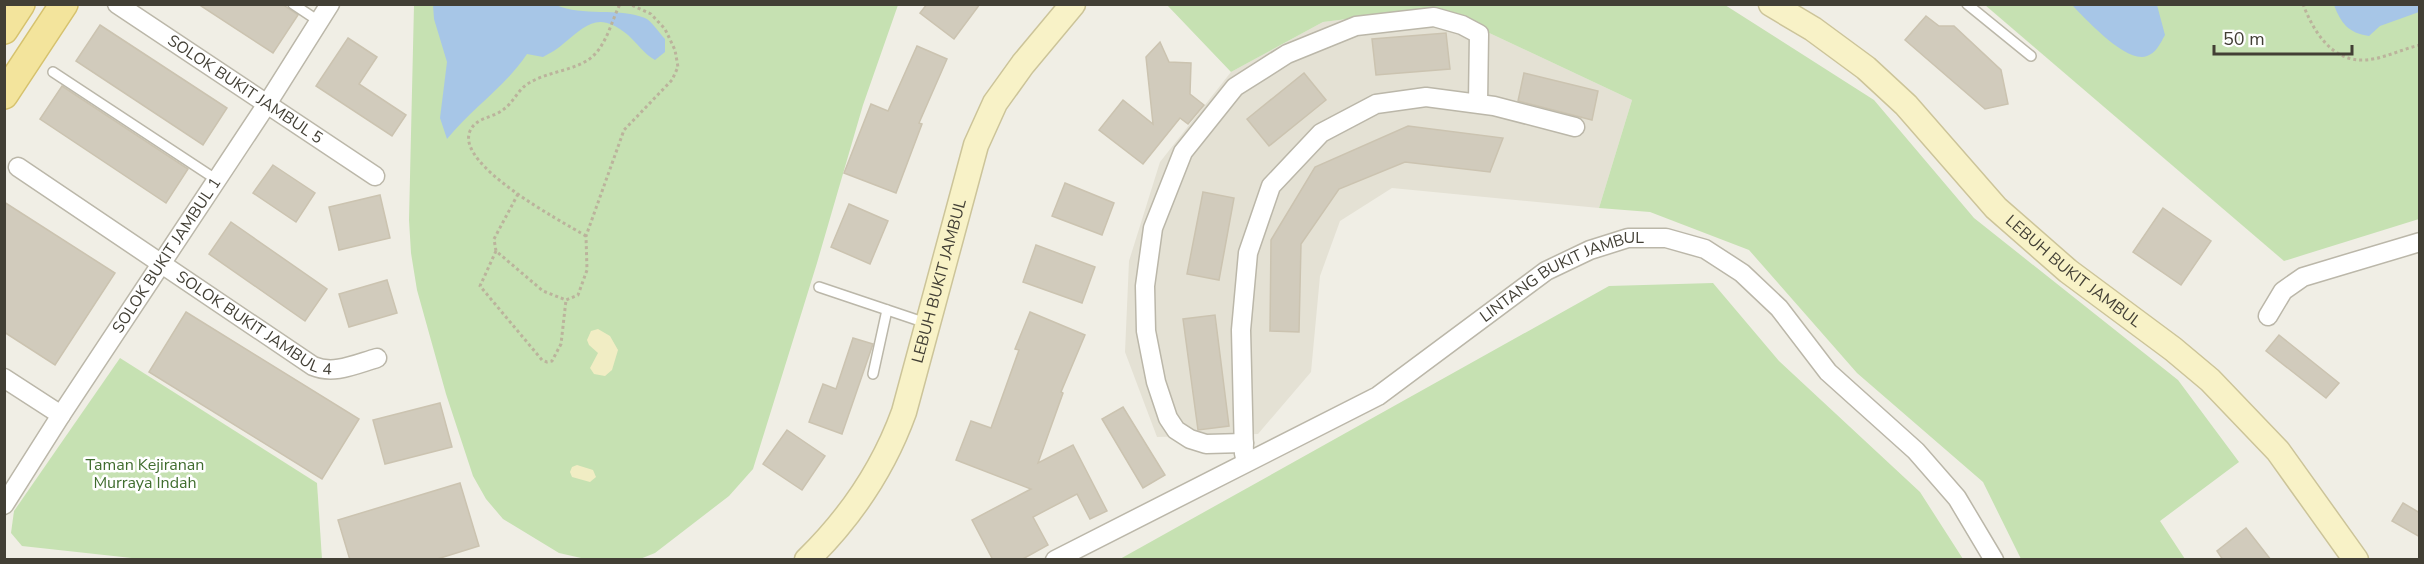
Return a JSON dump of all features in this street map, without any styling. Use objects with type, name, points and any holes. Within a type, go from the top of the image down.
[{"type":"main road","points":[[4,30],[21,4]]},
{"type":"main road","points":[[4,95],[64,4]]},
{"type":"main road","name":"LEBUH BUKIT JAMBUL","points":[[807,560],[833,534],[856,505],[892,444],[904,412],[976,145],[995,104],[1023,64],[1073,4]]},
{"type":"main road","name":"LEBUH BUKIT JAMBUL","points":[[1771,4],[1813,29],[1866,68],[1906,105],[1996,208],[2068,271],[2173,348],[2210,380],[2278,451],[2356,560]]},
{"type":"street","name":"SOLOK BUKIT JAMBUL 5","points":[[117,4],[375,176]]},
{"type":"street","name":"SOLOK BUKIT JAMBUL 1","points":[[4,505],[330,4]]},
{"type":"street","points":[[1244,442],[1206,444],[1190,439],[1176,430],[1168,418],[1156,382],[1146,331],[1145,286],[1153,228],[1183,152],[1235,87],[1287,54],[1356,26],[1434,17],[1462,25],[1479,34],[1478,103]]},
{"type":"street","points":[[1245,463],[1240,330],[1248,253],[1271,186],[1320,133],[1376,104],[1426,97],[1478,103],[1575,128]]},
{"type":"street","name":"SOLOK BUKIT JAMBUL 4","points":[[18,167],[313,366],[323,370],[334,370],[377,358]]},
{"type":"street","name":"LINTANG BUKIT JAMBUL","points":[[1055,560],[1378,396],[1546,271],[1590,250],[1628,238],[1666,238],[1705,249],[1742,273],[1779,309],[1828,372],[1917,451],[1957,498],[1994,560]]},
{"type":"street","points":[[2268,316],[2283,291],[2303,276],[2420,242]]},
{"type":"street","points":[[4,378],[61,415]]},
{"type":"lane","points":[[293,4],[320,22]]},
{"type":"lane","points":[[1967,4],[2031,56]]},
{"type":"lane","points":[[53,72],[217,180]]},
{"type":"lane","points":[[819,287],[928,324]]},
{"type":"lane","points":[[873,374],[887,310]]},
{"type":"path","points":[[586,236],[518,195],[475,156],[469,144],[470,131],[477,122],[502,112],[527,84],[589,59],[601,45],[620,4]]},
{"type":"path","points":[[496,251],[543,291],[566,300],[578,295],[587,270],[586,236],[624,130],[672,80],[678,67],[675,50],[665,29],[651,14],[629,4]]},
{"type":"path","points":[[2303,4],[2312,27],[2328,46],[2344,57],[2365,60],[2420,45]]},
{"type":"path","points":[[518,195],[494,239],[496,251],[480,286],[542,360],[547,363],[552,361],[561,344],[566,300]]},
{"type":"shaded area","points":[[1436,8],[1632,100],[1599,208],[1392,188],[1340,221],[1320,276],[1311,372],[1258,434],[1157,437],[1125,352],[1129,261],[1160,162],[1231,72],[1323,22]]},
{"type":"green space","points":[[414,5],[898,5],[863,105],[753,469],[729,496],[655,553],[640,559],[590,560],[559,553],[503,519],[486,499],[473,476],[446,394],[417,290],[411,253],[409,220]]},
{"type":"green space","points":[[1167,5],[1725,5],[1874,100],[1974,218],[2178,380],[2239,462],[2160,521],[2185,559],[2021,559],[1983,482],[1857,373],[1749,250],[1650,212],[1599,208],[1632,100],[1436,8],[1323,22],[1231,72]]},
{"type":"green space","points":[[1985,5],[2419,5],[2419,219],[2284,261]]},
{"type":"green space","points":[[1713,283],[1779,361],[1920,492],[1963,559],[1120,559],[1609,286]]},
{"type":"green space","name":"Taman Kejiranan Murraya Indah","points":[[120,358],[317,483],[322,559],[150,560],[22,546],[11,533],[14,511]]},
{"type":"sand","points":[[598,329],[610,336],[618,350],[612,370],[605,376],[594,374],[590,368],[598,353],[587,340],[591,331]]},
{"type":"sand","points":[[577,465],[593,470],[596,477],[590,482],[572,477],[570,472],[572,467]]},
{"type":"water","points":[[433,5],[556,5],[577,11],[634,15],[645,18],[653,24],[665,39],[665,52],[655,60],[618,28],[609,23],[594,23],[543,57],[527,54],[509,77],[447,139],[440,118],[447,62],[434,19]]},
{"type":"water","points":[[2072,5],[2157,5],[2165,35],[2153,53],[2138,57],[2117,47]]},
{"type":"water","points":[[2334,5],[2419,5],[2419,12],[2380,26],[2369,36],[2362,35],[2346,26]]},
{"type":"building","points":[[198,4],[282,4],[298,15],[273,53]]},
{"type":"building","points":[[927,4],[980,4],[954,39],[920,13]]},
{"type":"building","points":[[1926,16],[1939,26],[1954,26],[2001,70],[2008,104],[1985,109],[1905,40]]},
{"type":"building","points":[[100,25],[227,108],[203,145],[76,61]]},
{"type":"building","points":[[1446,33],[1450,69],[1376,75],[1372,39]]},
{"type":"building","points":[[348,38],[377,57],[359,84],[406,115],[392,136],[316,86]]},
{"type":"building","points":[[1160,42],[1169,62],[1191,63],[1190,94],[1204,105],[1188,124],[1180,118],[1143,164],[1099,130],[1123,100],[1153,124],[1146,57]]},
{"type":"building","points":[[917,46],[947,59],[919,123],[922,124],[896,193],[844,173],[871,104],[888,111]]},
{"type":"building","points":[[1304,73],[1326,100],[1269,146],[1247,119]]},
{"type":"building","points":[[1524,73],[1598,91],[1592,120],[1518,101]]},
{"type":"building","points":[[62,86],[188,169],[166,203],[40,119]]},
{"type":"building","points":[[1408,126],[1503,138],[1490,172],[1405,162],[1339,189],[1301,244],[1299,332],[1270,331],[1271,240],[1315,167]]},
{"type":"building","points":[[273,165],[315,193],[296,222],[253,193]]},
{"type":"building","points":[[1065,183],[1114,203],[1102,235],[1052,216]]},
{"type":"building","points":[[1203,192],[1234,198],[1219,280],[1187,274]]},
{"type":"building","points":[[380,195],[390,238],[339,250],[329,207]]},
{"type":"building","points":[[4,202],[115,273],[55,365],[4,332]]},
{"type":"building","points":[[849,204],[888,221],[870,264],[831,247]]},
{"type":"building","points":[[2163,208],[2211,241],[2181,285],[2133,252]]},
{"type":"building","points":[[231,222],[327,289],[305,321],[209,254]]},
{"type":"building","points":[[1036,245],[1095,267],[1082,303],[1023,282]]},
{"type":"building","points":[[387,280],[397,313],[349,327],[339,294]]},
{"type":"building","points":[[186,312],[359,419],[322,479],[149,372]]},
{"type":"building","points":[[1030,312],[1085,335],[1061,392],[1063,393],[1038,463],[1073,445],[1107,511],[1090,519],[1077,494],[1033,517],[1048,545],[1021,560],[993,560],[972,520],[1031,489],[956,460],[971,421],[991,428],[1019,350],[1015,349]]},
{"type":"building","points":[[1215,315],[1229,426],[1198,430],[1183,319]]},
{"type":"building","points":[[2279,335],[2339,383],[2326,398],[2266,351]]},
{"type":"building","points":[[853,338],[873,344],[842,434],[809,422],[823,384],[836,389]]},
{"type":"building","points":[[440,403],[452,447],[385,464],[373,420]]},
{"type":"building","points":[[1123,407],[1165,475],[1143,488],[1102,419]]},
{"type":"building","points":[[787,430],[825,456],[802,490],[763,464]]},
{"type":"building","points":[[460,483],[479,546],[434,560],[350,560],[338,520]]},
{"type":"building","points":[[2403,503],[2420,513],[2420,537],[2392,521]]},
{"type":"building","points":[[2246,528],[2271,560],[2223,560],[2217,551]]}]
